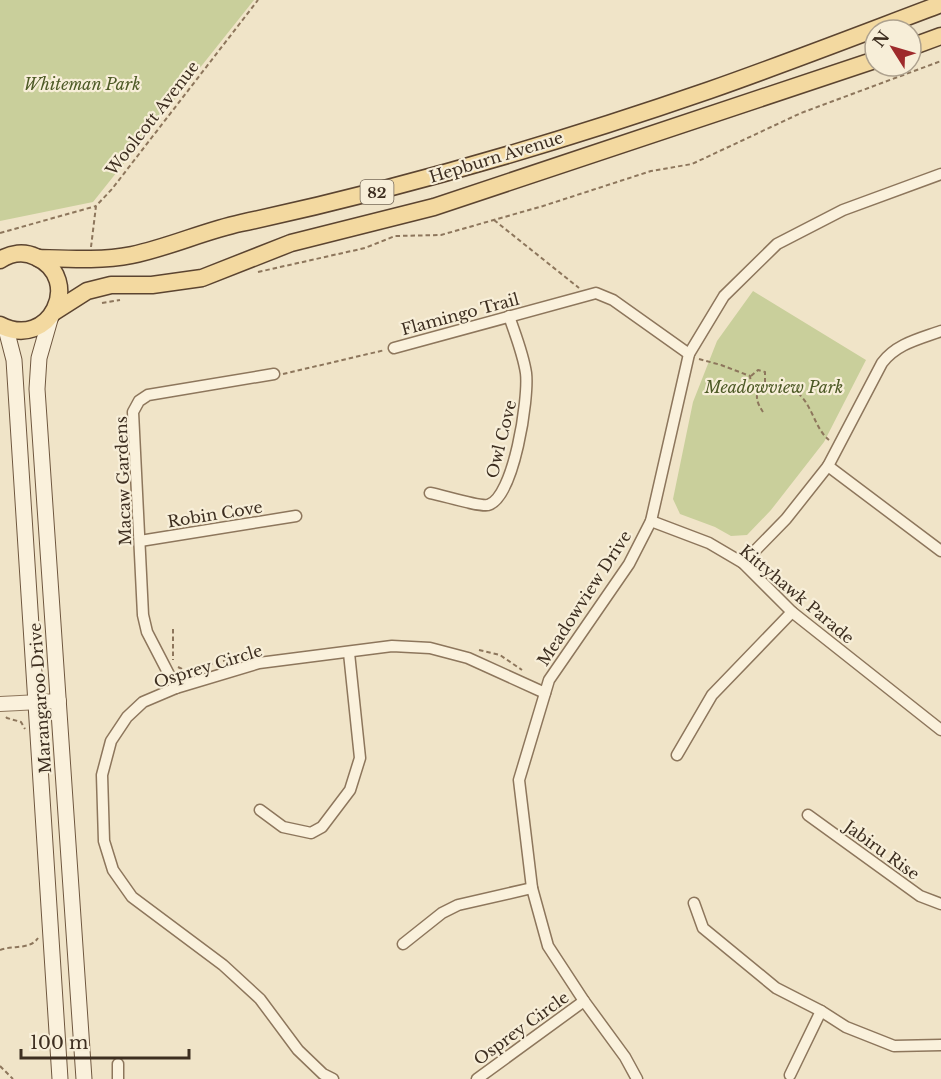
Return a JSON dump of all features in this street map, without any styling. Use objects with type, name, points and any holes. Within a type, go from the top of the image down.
[{"type":"main road","name":"Hepburn Avenue","points":[[38,258],[90,260],[132,255],[216,229],[370,194],[710,90],[941,4]]},
{"type":"main road","points":[[923,43],[941,36]]},
{"type":"main road","name":"Hepburn Avenue","points":[[52,314],[87,291],[111,285],[161,284],[202,278],[291,243],[434,207],[863,64]]},
{"type":"main road","name":"82","points":[[0,260],[17,254],[38,258]]},
{"type":"main road","points":[[38,258],[49,266],[57,278],[59,298],[52,314]]},
{"type":"main road","name":"82","points":[[3,327],[20,331],[34,329],[52,314]]},
{"type":"main road","name":"Marangaroo Drive","points":[[52,314],[39,358],[37,389],[84,1079]]},
{"type":"main road","name":"Marangaroo Drive","points":[[3,327],[14,367],[60,1079]]},
{"type":"street","name":"Meadowview Drive","points":[[637,1079],[625,1056],[584,1002],[548,945],[532,888],[519,780],[549,680],[629,564],[651,521],[693,356],[724,296],[777,244],[843,210],[941,174]]},
{"type":"street","name":"Flamingo Trail","points":[[394,348],[596,293],[613,300],[693,356]]},
{"type":"street","name":"Owl Cove","points":[[430,493],[486,506],[496,501],[502,494],[511,473],[527,387],[519,344],[509,316]]},
{"type":"street","points":[[743,563],[786,519],[828,466],[890,352],[941,331]]},
{"type":"street","name":"Macaw Gardens","points":[[176,688],[147,632],[143,615],[134,412],[139,401],[148,394],[274,374]]},
{"type":"street","points":[[828,466],[941,551]]},
{"type":"street","name":"Robin Cove","points":[[140,541],[296,516]]},
{"type":"street","name":"Kittyhawk Parade","points":[[651,521],[709,543],[743,563],[792,612],[941,730]]},
{"type":"street","points":[[676,755],[712,695],[792,612]]},
{"type":"street","name":"Osprey Circle","points":[[324,1077],[298,1050],[260,999],[223,965],[132,897],[113,870],[104,841],[102,786],[102,775],[111,741],[127,717],[144,702],[176,688],[259,663],[392,646],[430,648],[468,658],[545,693]]},
{"type":"street","points":[[260,810],[283,828],[311,833],[322,827],[350,790],[360,758],[349,652]]},
{"type":"street","points":[[0,704],[59,701]]},
{"type":"street","name":"Jabiru Rise","points":[[808,815],[920,896],[941,904]]},
{"type":"street","points":[[403,944],[442,913],[458,905],[532,888]]},
{"type":"street","points":[[694,903],[703,928],[776,988],[821,1011],[846,1027],[894,1046],[941,1045]]},
{"type":"street","name":"Osprey Circle","points":[[477,1079],[584,1002]]},
{"type":"street","points":[[790,1075],[821,1011]]},
{"type":"street","points":[[118,1064],[118,1079]]},
{"type":"path","name":"Woolcott Avenue","points":[[96,206],[112,189],[258,0]]},
{"type":"path","points":[[252,273],[365,248],[395,236],[441,235],[651,171],[692,164],[801,113],[941,61]]},
{"type":"path","points":[[0,233],[96,206],[90,260]]},
{"type":"path","points":[[494,220],[588,295]]},
{"type":"path","points":[[102,303],[123,299]]},
{"type":"path","name":"Flamingo Trail","points":[[274,374],[287,375],[394,348]]},
{"type":"path","points":[[693,356],[702,351]]},
{"type":"path","points":[[693,356],[750,376]]},
{"type":"path","points":[[750,376],[758,370],[765,372],[765,383]]},
{"type":"path","points":[[750,376],[751,384],[759,387]]},
{"type":"path","points":[[764,412],[756,395],[759,387],[765,383],[792,390],[803,398],[821,432],[838,446]]},
{"type":"path","points":[[173,629],[173,662],[181,669],[193,672]]},
{"type":"path","points":[[476,649],[500,655],[528,674]]},
{"type":"path","points":[[198,670],[206,665],[239,657]]},
{"type":"path","points":[[0,950],[30,945],[41,933]]},
{"type":"path","points":[[0,1066],[13,1079]]},
{"type":"green space","name":"Whiteman Park","points":[[0,0],[254,0],[93,202],[0,221]]},
{"type":"green space","name":"Meadowview Park","points":[[753,291],[866,360],[824,442],[771,510],[747,535],[731,536],[715,527],[680,514],[673,499],[693,402],[717,341]]}]
